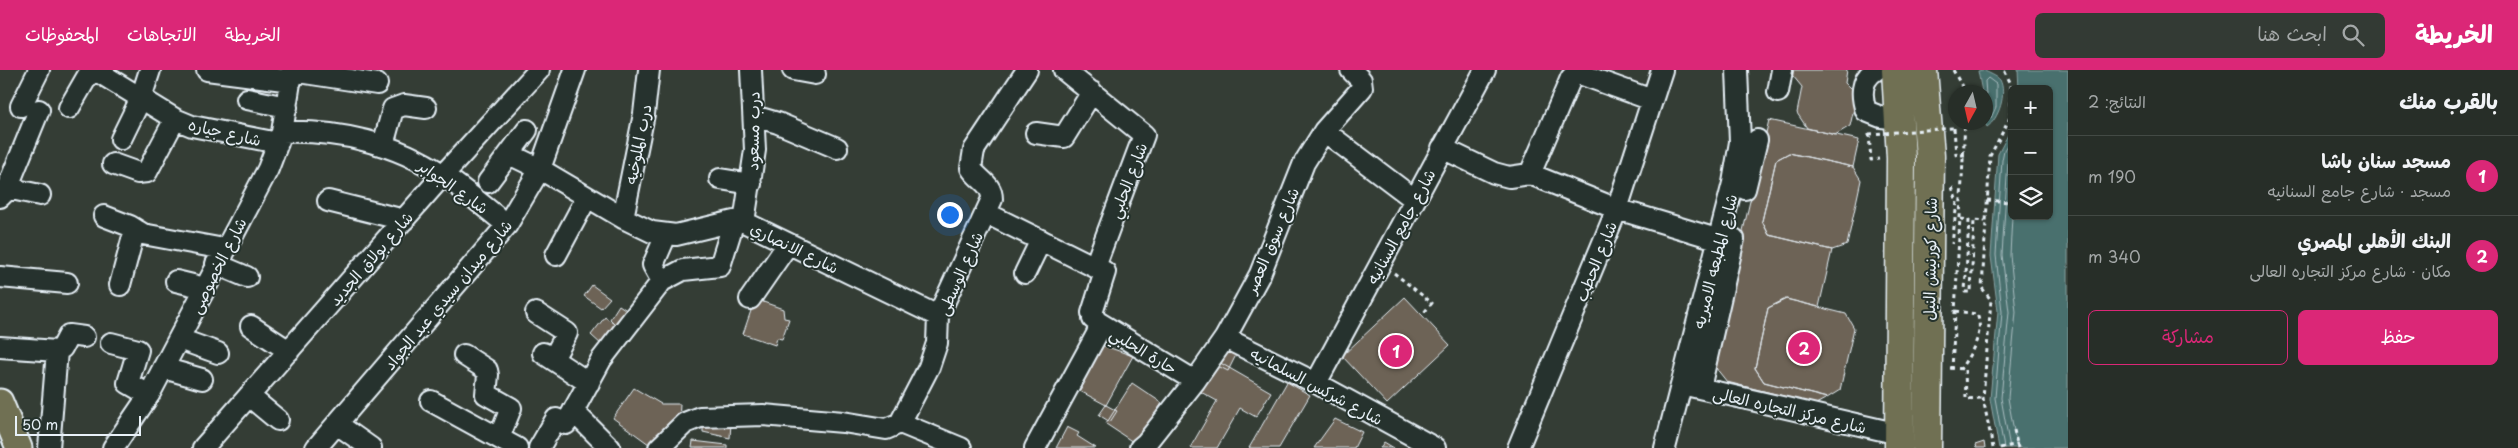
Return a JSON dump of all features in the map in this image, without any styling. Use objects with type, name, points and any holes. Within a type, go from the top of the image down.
[{"type":"highway","name":"شارع كورنيش النيل","points":[[1896,70],[1900,119],[1899,441]]},
{"type":"highway","name":"شارع كورنيش النيل","points":[[1923,70],[1930,156],[1932,446]]},
{"type":"main road","points":[[0,402],[19,448]]},
{"type":"street","points":[[40,70],[4,193],[40,195]]},
{"type":"street","points":[[69,108],[93,70]]},
{"type":"street","name":"شارع جياره","points":[[93,70],[175,119],[209,131],[280,137]]},
{"type":"street","points":[[121,139],[141,98],[150,70]]},
{"type":"street","points":[[207,70],[291,74],[377,84]]},
{"type":"street","name":"شارع بولاق الجديد","points":[[203,448],[443,174],[539,70]]},
{"type":"street","name":"شارع ميدان سيدي عبد الجواد","points":[[316,448],[507,225],[540,169],[575,70]]},
{"type":"street","name":"درب الملوخيه","points":[[623,218],[644,114],[649,70]]},
{"type":"street","name":"درب مسعود","points":[[662,281],[683,270],[720,266],[739,221],[750,184],[755,150],[751,70]]},
{"type":"street","points":[[793,70],[815,74]]},
{"type":"street","name":"شارع الوسطى","points":[[900,423],[928,367],[936,343],[938,316],[992,199],[992,191],[989,186],[976,177],[971,168],[974,150],[1027,70]]},
{"type":"street","name":"شارع الحلبي","points":[[1064,70],[1142,132],[1144,137],[1096,266]]},
{"type":"street","name":"شارع جامع السنانيه","points":[[1316,383],[1485,70]]},
{"type":"street","name":"شارع الحطب","points":[[1518,448],[1617,209],[1662,70]]},
{"type":"street","name":"شارع المطبعه الاميريه","points":[[1665,448],[1691,386],[1740,142],[1737,70]]},
{"type":"street","points":[[1778,92],[1782,70]]},
{"type":"street","points":[[1876,70],[1869,75],[1863,88],[1863,101],[1866,111],[1881,117],[1900,119]]},
{"type":"street","name":"شارع الخصوصى","points":[[113,448],[149,395],[268,168],[280,137],[287,107],[291,74]]},
{"type":"street","points":[[1530,174],[1570,78],[1575,74],[1580,74],[1652,100]]},
{"type":"street","name":"شارع سوق العصر","points":[[1140,448],[1146,443],[1195,380],[1225,338],[1260,274],[1304,163],[1324,131],[1361,90],[1356,75]]},
{"type":"street","points":[[1036,134],[1064,137],[1092,92]]},
{"type":"street","points":[[247,99],[287,107]]},
{"type":"street","points":[[383,145],[393,109],[404,105],[426,108]]},
{"type":"street","points":[[754,116],[778,123],[837,148]]},
{"type":"street","points":[[114,164],[138,173],[147,172],[175,119]]},
{"type":"street","points":[[488,182],[527,130]]},
{"type":"street","name":"شارع الجوابر","points":[[280,137],[305,131],[333,134],[383,145],[414,158],[443,174],[507,225]]},
{"type":"street","points":[[1324,131],[1414,199]]},
{"type":"street","points":[[1691,386],[1756,140]]},
{"type":"street","points":[[1442,148],[1502,176],[1530,174],[1617,209],[1720,240]]},
{"type":"street","name":"شارع الانصاري","points":[[509,154],[540,169],[623,218],[652,232],[666,235],[686,233],[739,221],[938,316]]},
{"type":"street","points":[[720,179],[750,184]]},
{"type":"street","points":[[556,255],[587,197]]},
{"type":"street","points":[[328,201],[404,220]]},
{"type":"street","points":[[986,214],[1096,266],[1105,273],[1093,309],[1093,319],[1098,326],[1097,334],[1035,448]]},
{"type":"street","points":[[104,216],[143,234],[220,257],[247,277]]},
{"type":"street","points":[[120,285],[135,229]]},
{"type":"street","points":[[539,448],[556,420],[566,424],[601,360],[662,281],[653,265],[666,235]]},
{"type":"street","points":[[1025,273],[1041,240]]},
{"type":"street","points":[[750,299],[788,244]]},
{"type":"street","points":[[0,277],[67,283]]},
{"type":"street","points":[[176,281],[205,288]]},
{"type":"street","points":[[536,313],[567,333],[548,356],[589,383]]},
{"type":"street","name":"حارة الحلبي","points":[[1093,319],[1195,380]]},
{"type":"street","points":[[250,326],[289,351]]},
{"type":"street","points":[[0,347],[57,351],[62,348],[69,334],[84,337]]},
{"type":"street","name":"شارع شركس السلمانيه","points":[[1225,338],[1316,383],[1434,448]]},
{"type":"street","points":[[179,340],[218,353]]},
{"type":"street","points":[[111,343],[138,350],[128,383],[149,395]]},
{"type":"street","points":[[49,448],[57,351]]},
{"type":"street","points":[[464,355],[486,370],[488,374],[486,394],[510,408],[499,438]]},
{"type":"street","points":[[163,368],[202,379]]},
{"type":"street","name":"شارع مركز التجاره العالى","points":[[1691,386],[1899,441]]},
{"type":"street","points":[[249,396],[278,420]]},
{"type":"street","points":[[431,401],[518,448]]},
{"type":"street","points":[[573,411],[610,448]]},
{"type":"street","points":[[659,448],[685,423],[700,417],[763,415],[843,422],[886,429],[900,423],[960,448]]},
{"type":"street","points":[[337,424],[368,447]]},
{"type":"path","points":[[1953,70],[1961,85]]},
{"type":"path","points":[[1993,448],[1983,398],[1991,300],[1982,288],[1990,156],[2008,120],[2011,108],[2011,84],[2004,70]]},
{"type":"path","points":[[1871,160],[1869,134],[1954,128],[1956,155],[1965,155]]},
{"type":"path","points":[[1951,377],[1965,130]]},
{"type":"path","points":[[1986,200],[2008,202]]},
{"type":"path","points":[[1961,219],[1968,220],[1965,292],[1971,292],[1974,220],[1986,221]]},
{"type":"path","points":[[1380,262],[1432,303],[1422,315]]},
{"type":"path","points":[[1955,311],[1977,314],[1978,318],[1976,342],[1961,368]]},
{"type":"path","points":[[1965,378],[1966,399],[1983,398]]},
{"type":"path","points":[[2000,448],[2018,446],[2014,430]]},
{"type":"water","points":[[1983,70],[1995,76],[2002,85],[2001,105],[1993,120],[1993,85],[1981,85],[1978,71]]},
{"type":"water","points":[[2018,70],[2068,70],[2068,448],[1999,448],[1990,399],[1998,311],[1991,256],[1998,154],[2008,135],[2008,220],[2053,220],[2053,85],[2019,85]]},
{"type":"building","points":[[1788,70],[1847,70],[1845,83],[1857,95],[1850,126],[1835,135],[1807,128],[1797,113],[1802,87]]},
{"type":"building","points":[[1769,120],[1859,140],[1853,167],[1789,153],[1776,160],[1762,221],[1769,235],[1832,250],[1819,307],[1786,299],[1768,308],[1755,368],[1764,382],[1827,398],[1816,404],[1727,382],[1712,363]]},
{"type":"building","points":[[1789,153],[1853,167],[1861,180],[1847,245],[1832,250],[1769,235],[1762,221],[1776,160]]},
{"type":"building","points":[[592,285],[610,298],[601,308],[584,296]]},
{"type":"building","points":[[1405,297],[1450,345],[1387,404],[1342,356]]},
{"type":"building","points":[[755,299],[783,309],[784,318],[789,319],[782,339],[777,338],[775,345],[743,334]]},
{"type":"building","points":[[1786,299],[1846,314],[1854,328],[1840,390],[1827,398],[1764,382],[1755,368],[1768,308]]},
{"type":"building","points":[[619,305],[631,313],[619,328],[610,319]]},
{"type":"building","points":[[605,317],[619,328],[603,346],[591,335]]},
{"type":"building","points":[[1102,345],[1133,356],[1106,405],[1080,391],[1085,382],[1078,378],[1089,353],[1097,357]]},
{"type":"building","points":[[1218,346],[1236,355],[1228,371],[1218,366],[1214,373],[1206,370]]},
{"type":"building","points":[[1217,361],[1271,392],[1256,417],[1240,408],[1217,448],[1190,448],[1217,401],[1199,391]]},
{"type":"building","points":[[1287,382],[1310,395],[1279,448],[1249,448]]},
{"type":"building","points":[[1132,383],[1162,403],[1136,444],[1106,424]]},
{"type":"building","points":[[634,388],[661,404],[680,404],[679,423],[653,447],[613,418]]},
{"type":"building","points":[[1106,405],[1117,411],[1110,422],[1099,415]]},
{"type":"building","points":[[1335,419],[1362,432],[1354,448],[1314,448]]},
{"type":"building","points":[[703,423],[731,423],[730,438],[703,432]]},
{"type":"building","points":[[1067,427],[1079,433],[1077,436],[1096,448],[1056,448]]},
{"type":"building","points":[[693,441],[727,445],[727,448],[692,448]]},
{"type":"building","points":[[1384,442],[1394,448],[1380,448]]},
{"type":"building","points":[[1984,442],[1985,448],[1976,448],[1975,445]]},
{"type":"place","name":"البنك الأهلى المصري","points":[[1804,348]]},
{"type":"place","name":"مسجد سنان باشا","points":[[1396,351]]}]
